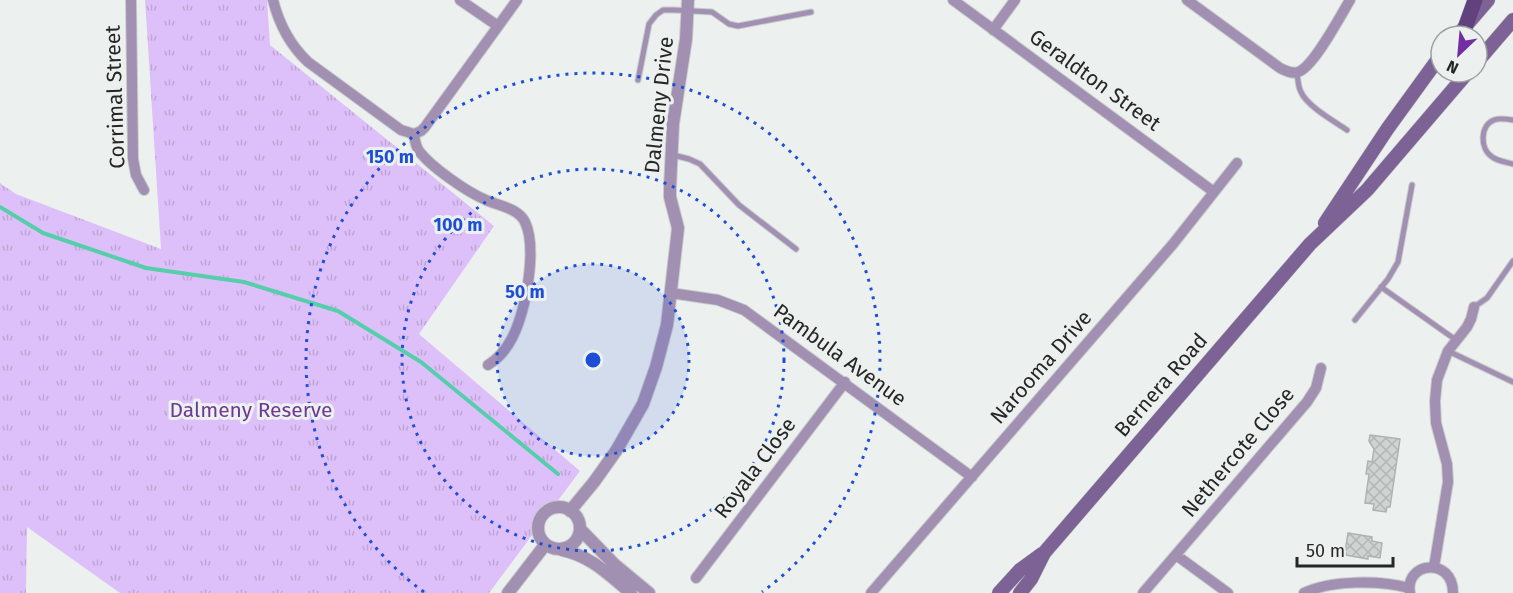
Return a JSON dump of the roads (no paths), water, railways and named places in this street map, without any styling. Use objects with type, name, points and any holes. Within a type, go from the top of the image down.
[{"type":"main road","points":[[1464,24],[1475,0]]},
{"type":"main road","points":[[1466,24],[1488,0]]},
{"type":"main road","points":[[1489,48],[1513,20]]},
{"type":"main road","name":"Bernera Road","points":[[1310,244],[1429,72]]},
{"type":"main road","name":"Bernera Road","points":[[999,593],[1020,570],[1044,553],[1310,244],[1367,190],[1458,84]]},
{"type":"main road","name":"Bernera Road","points":[[1020,593],[1031,579],[1044,553]]},
{"type":"street","name":"Corrimal Street","points":[[131,0],[133,159],[136,175],[144,190]]},
{"type":"street","points":[[273,0],[277,16],[286,35],[308,63],[402,130],[414,134],[425,127],[517,0]]},
{"type":"street","points":[[460,0],[498,26]]},
{"type":"street","name":"Geraldton Street","points":[[952,0],[1214,192]]},
{"type":"street","points":[[993,30],[1015,0]]},
{"type":"street","points":[[1187,0],[1280,68],[1287,72],[1297,73],[1306,68],[1315,57],[1350,0]]},
{"type":"street","name":"Dalmeny Drive","points":[[570,510],[616,452],[642,404],[662,349],[667,325],[678,228],[670,197],[673,124],[685,47],[688,5]]},
{"type":"street","points":[[414,134],[419,150],[430,162],[469,191],[520,215],[528,230],[530,269],[526,297],[519,321],[507,349],[488,365]]},
{"type":"street","name":"Narooma Drive","points":[[871,593],[1173,244],[1237,163]]},
{"type":"street","name":"Pambula Avenue","points":[[671,293],[708,298],[735,305],[753,316],[972,477]]},
{"type":"street","points":[[1434,567],[1448,482],[1447,464],[1436,423],[1437,380],[1448,351],[1467,327],[1474,307]]},
{"type":"street","name":"Nethercote Close","points":[[1143,593],[1307,402],[1316,388],[1321,368]]},
{"type":"street","name":"Royala Close","points":[[696,578],[845,382]]},
{"type":"street","points":[[561,549],[573,544],[580,529],[579,520],[570,510],[558,507],[549,509],[538,523],[537,531],[545,545],[553,549],[574,552],[587,558],[631,593]]},
{"type":"street","points":[[580,529],[614,564],[649,593]]},
{"type":"street","points":[[508,593],[545,545]]},
{"type":"street","points":[[1176,555],[1228,593]]},
{"type":"street","points":[[1304,593],[1322,586],[1343,584],[1398,585],[1409,590],[1410,582],[1417,572],[1428,567],[1443,570],[1449,576],[1453,584],[1453,593],[1466,593]]},
{"type":"lane","points":[[638,80],[649,24],[663,10],[688,5],[712,12],[729,24],[738,26],[812,12]]},
{"type":"lane","points":[[1297,73],[1302,95],[1347,130]]},
{"type":"lane","points":[[1513,120],[1494,120],[1484,133],[1483,141],[1485,150],[1490,156],[1513,164]]},
{"type":"lane","points":[[672,155],[700,164],[739,205],[796,249]]},
{"type":"lane","points":[[1355,320],[1388,279],[1398,262],[1412,185]]},
{"type":"lane","points":[[1474,307],[1487,298],[1513,261]]},
{"type":"lane","points":[[1381,287],[1456,340]]},
{"type":"lane","points":[[1448,351],[1513,382]]},
{"type":"waterway","points":[[0,207],[43,233],[146,268],[244,282],[338,311],[421,362],[558,474]]},
{"type":"park label","name":"Dalmeny Reserve","points":[[251,410]]}]
